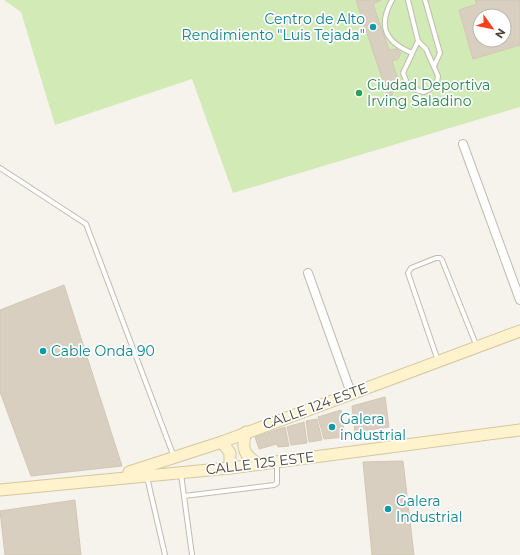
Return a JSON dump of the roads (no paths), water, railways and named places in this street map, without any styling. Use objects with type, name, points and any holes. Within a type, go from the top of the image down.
[{"type":"main road","name":"CALLE 124 ESTE","points":[[109,478],[222,442],[520,331]]},
{"type":"main road","name":"CALLE 125 ESTE","points":[[0,490],[109,478],[230,468],[520,430]]},
{"type":"main road","points":[[246,432],[243,442],[244,451],[250,459],[259,464]]},
{"type":"main road","points":[[222,442],[230,453],[230,468]]},
{"type":"street","points":[[463,144],[520,300]]},
{"type":"street","points":[[308,273],[351,393]]},
{"type":"lane","points":[[392,0],[385,17],[386,32],[391,41],[398,47],[412,53]]},
{"type":"lane","points":[[408,0],[418,41],[426,49],[438,76],[437,82],[430,89],[424,92],[409,88],[403,74],[418,41]]},
{"type":"lane","points":[[425,0],[440,53],[434,66]]},
{"type":"lane","points":[[0,168],[86,224],[174,457]]},
{"type":"lane","points":[[438,361],[408,273],[411,268],[436,258],[440,258],[442,260],[477,347]]},
{"type":"lane","points":[[184,496],[274,485],[277,483],[278,478],[277,461]]},
{"type":"lane","points":[[180,472],[192,555]]},
{"type":"lane","points":[[146,475],[166,555]]},
{"type":"place","name":"Centro de Alto Rendimiento \"Luis Tejada\"","points":[[373,27]]},
{"type":"place","name":"Ciudad Deportiva Irving Saladino","points":[[359,93]]},
{"type":"place","name":"Cable Onda 90","points":[[43,351]]},
{"type":"place","name":"Galera industrial","points":[[332,427]]},
{"type":"place","name":"Galera Industrial","points":[[388,509]]}]
